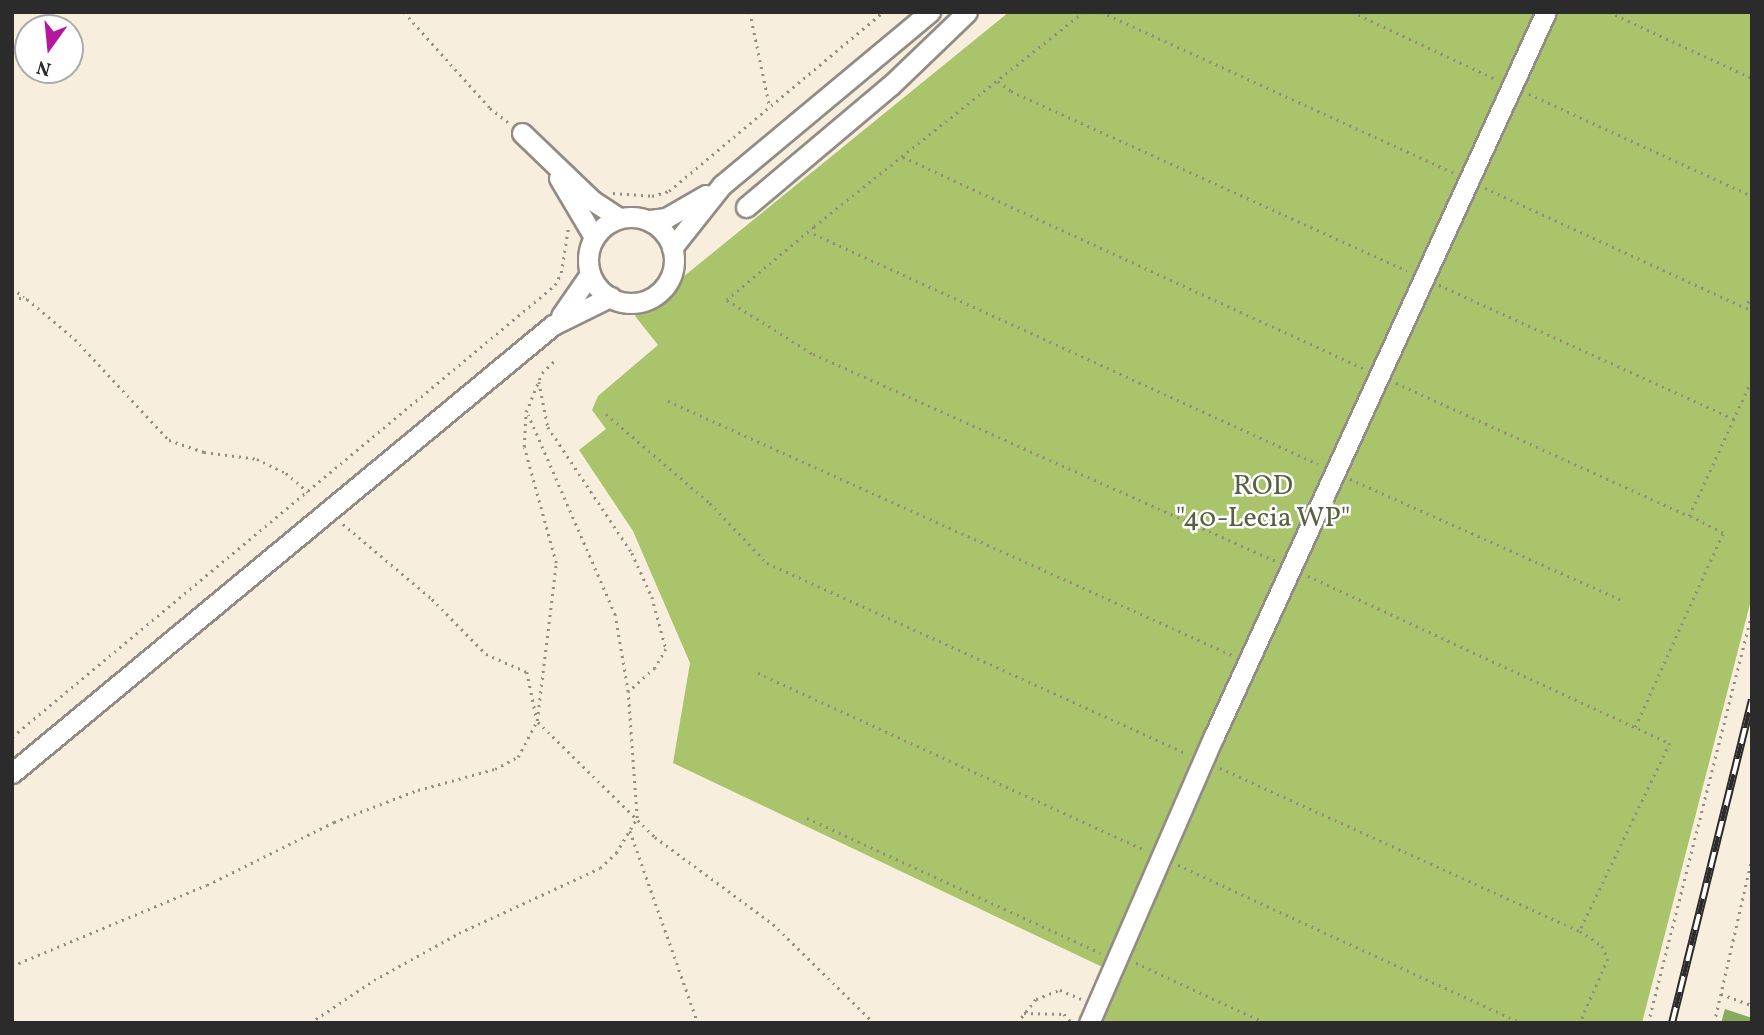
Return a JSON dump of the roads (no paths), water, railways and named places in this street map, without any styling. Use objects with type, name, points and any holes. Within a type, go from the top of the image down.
[{"type":"street","points":[[522,133],[587,206],[594,237],[587,258],[590,274],[610,297],[635,303],[654,296],[672,273],[673,248],[681,232],[722,186],[930,12]]},
{"type":"street","points":[[746,207],[891,85],[967,12]]},
{"type":"street","points":[[1088,1013],[1119,954],[1248,662],[1546,12]]},
{"type":"street","points":[[587,206],[619,218],[666,218],[722,186]]},
{"type":"street","points":[[594,237],[619,218]]},
{"type":"street","points":[[650,220],[666,234],[673,248]]},
{"type":"street","points":[[553,325],[590,274]]},
{"type":"street","points":[[12,772],[553,325],[610,297]]},
{"type":"railway","points":[[1672,1023],[1752,700]]},
{"type":"park label","name":"ROD \"40-Lecia WP\"","points":[[1263,503]]}]
